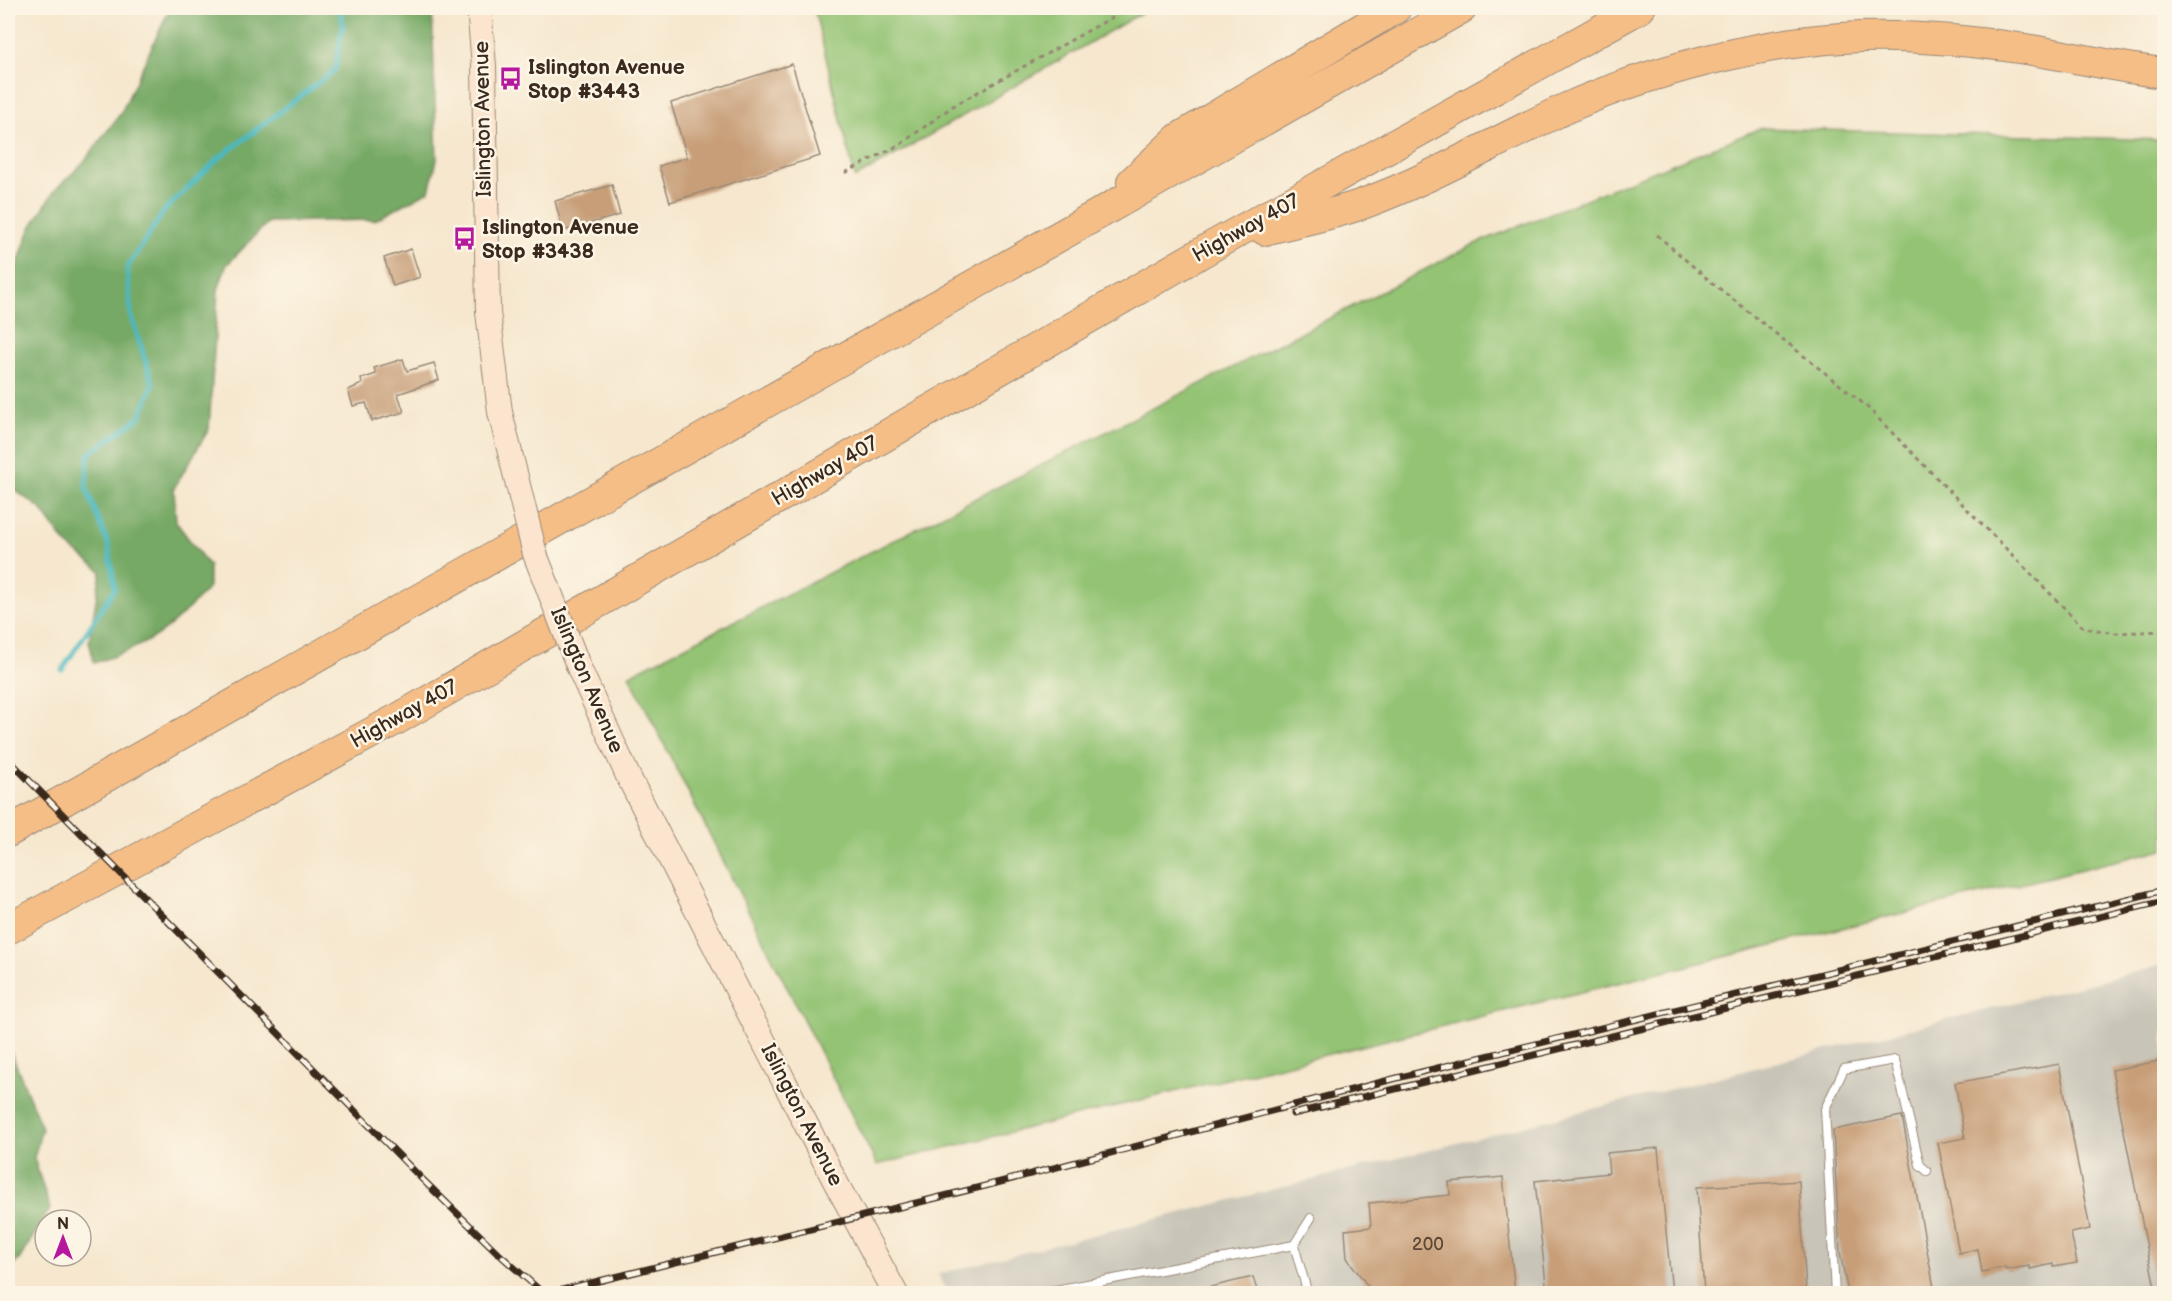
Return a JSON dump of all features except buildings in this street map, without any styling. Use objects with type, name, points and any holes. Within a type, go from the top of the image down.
[{"type":"highway","points":[[1092,219],[1179,138],[1396,8]]},
{"type":"highway","points":[[8,832],[1462,8]]},
{"type":"highway","name":"Highway 407","points":[[8,929],[399,718],[1218,243],[1640,8]]},
{"type":"highway","points":[[1218,243],[1364,203],[1570,107],[1623,85],[1670,70],[1754,51],[1840,38],[1926,37],[2026,49],[2124,69],[2164,73]]},
{"type":"main road","name":"Islington Avenue","points":[[479,8],[484,66],[488,312],[500,412],[535,554],[579,668],[628,776],[835,1181],[896,1293]]},
{"type":"lane","points":[[1835,1293],[1825,1109],[1844,1069],[1894,1060],[1920,1165],[1928,1171]]},
{"type":"lane","points":[[1040,1293],[1294,1245],[1311,1218]]},
{"type":"lane","points":[[1294,1245],[1308,1293]]},
{"type":"path","points":[[845,173],[901,144],[953,106],[1129,8]]},
{"type":"path","points":[[1657,235],[1710,281],[1865,405],[2084,628],[2116,633],[2164,631]]},
{"type":"shaded area","points":[[2164,965],[2164,1293],[948,1294],[938,1274]]},
{"type":"green space","points":[[170,8],[432,8],[437,160],[429,191],[375,220],[268,222],[226,266],[218,290],[209,429],[174,488],[176,522],[209,566],[209,587],[182,615],[158,635],[130,650],[94,663],[89,641],[101,571],[66,544],[41,509],[8,485],[8,291],[30,229],[55,190],[83,163],[121,113]]},
{"type":"green space","points":[[814,8],[1150,8],[855,178]]},
{"type":"green space","points":[[1761,128],[2164,140],[2164,849],[877,1165],[629,675],[1475,244]]},
{"type":"green space","points":[[8,1045],[42,1128],[34,1158],[50,1208],[33,1208],[33,1237],[19,1260],[8,1269]]},
{"type":"waterway","points":[[62,670],[115,588],[108,544],[86,487],[89,454],[140,417],[153,384],[131,316],[127,268],[165,210],[219,158],[335,70],[343,25],[340,8]]},
{"type":"railway","points":[[8,759],[421,1178],[544,1294]]},
{"type":"railway","points":[[546,1294],[985,1186],[1397,1078],[2164,890]]},
{"type":"railway","points":[[1293,1114],[2164,901]]},
{"type":"place","name":"Islington Avenue Stop #3443","points":[[510,79]]},
{"type":"place","name":"Islington Avenue Stop #3438","points":[[464,239]]}]
